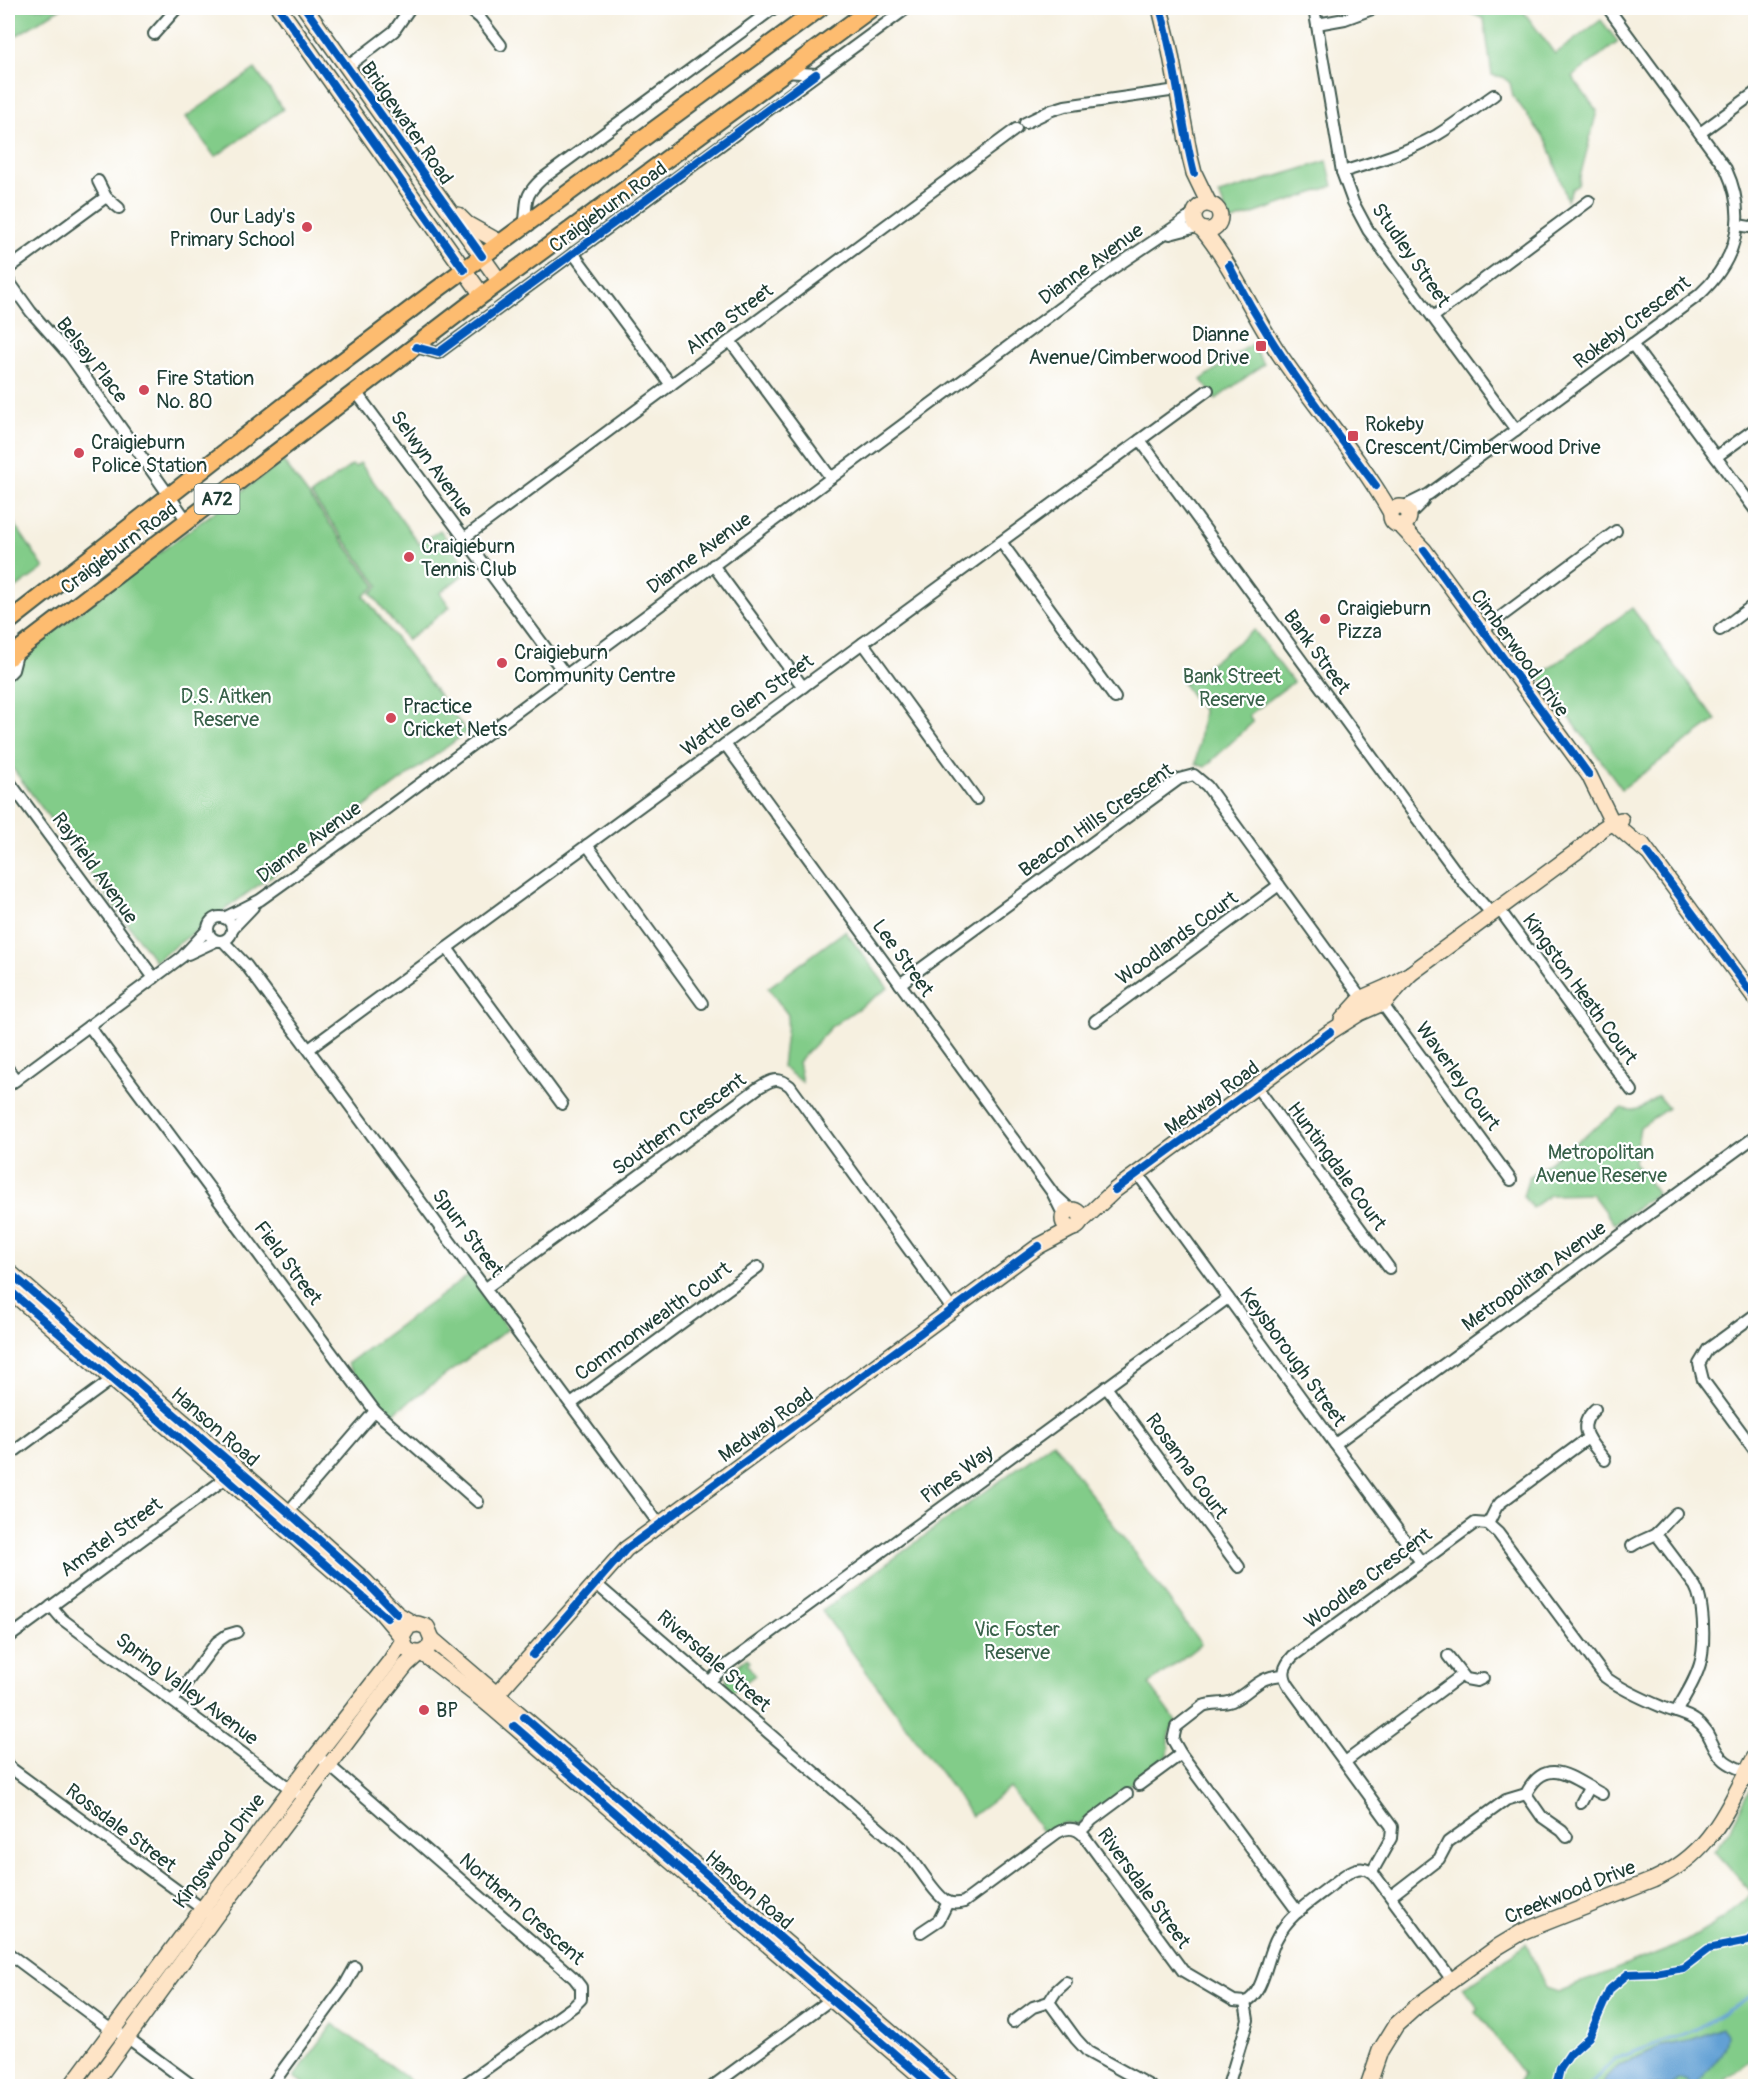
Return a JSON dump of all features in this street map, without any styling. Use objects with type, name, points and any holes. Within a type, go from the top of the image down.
[{"type":"main road","name":"Craigieburn Road","points":[[8,622],[482,256],[820,8]]},
{"type":"main road","name":"Craigieburn Road","points":[[13,654],[482,295],[872,8]]},
{"type":"street","points":[[154,34],[177,8]]},
{"type":"street","name":"Bridgewater Road","points":[[279,8],[482,295]]},
{"type":"street","name":"Bridgewater Road","points":[[305,8],[500,282]]},
{"type":"street","points":[[330,79],[394,31],[410,8]]},
{"type":"street","points":[[468,8],[480,18],[501,45]]},
{"type":"street","points":[[524,226],[526,197],[542,179],[774,8]]},
{"type":"street","name":"Craigieburn Road","points":[[416,347],[438,353],[907,8]]},
{"type":"street","name":"Cimberwood Drive","points":[[1160,8],[1194,173],[1200,217],[1229,265],[1244,297],[1279,354],[1376,486],[1402,514],[1424,550],[1589,775],[1610,798],[1616,823],[1637,835],[1647,852],[1755,999]]},
{"type":"street","name":"Studley Street","points":[[1314,8],[1342,172],[1361,219],[1516,430]]},
{"type":"street","points":[[1317,24],[1345,19],[1375,8]]},
{"type":"street","name":"Rokeby Crescent","points":[[1402,514],[1707,288],[1723,269],[1729,257],[1738,225],[1737,202],[1732,181],[1719,158],[1608,8]]},
{"type":"street","points":[[785,72],[816,74]]},
{"type":"street","name":"Alma Street","points":[[464,538],[1021,126],[1065,106],[1177,90]]},
{"type":"street","points":[[1700,133],[1755,92]]},
{"type":"street","points":[[1342,172],[1380,160],[1418,144],[1446,129],[1494,95]]},
{"type":"street","points":[[98,181],[106,197],[119,208]]},
{"type":"street","points":[[419,206],[436,194],[467,224],[501,243]]},
{"type":"street","points":[[8,269],[106,197]]},
{"type":"street","points":[[1432,317],[1589,201]]},
{"type":"street","name":"Cimberwood Drive","points":[[1200,217],[1217,208],[1229,265]]},
{"type":"street","name":"Dianne Avenue","points":[[224,918],[260,900],[355,832],[1137,251],[1161,236],[1200,217]]},
{"type":"street","points":[[1738,225],[1755,228]]},
{"type":"street","points":[[573,253],[671,385]]},
{"type":"street","name":"Belsay Place","points":[[8,280],[31,312],[70,356],[158,480],[174,492],[188,522]]},
{"type":"street","points":[[730,341],[831,478]]},
{"type":"street","points":[[1632,344],[1755,511]]},
{"type":"street","name":"Wattle Glen Street","points":[[309,1049],[1208,390]]},
{"type":"street","name":"Selwyn Avenue","points":[[356,392],[565,674]]},
{"type":"street","points":[[1716,457],[1755,428]]},
{"type":"street","name":"Bank Street","points":[[1140,440],[1465,884],[1492,913]]},
{"type":"street","points":[[1483,630],[1616,531]]},
{"type":"street","points":[[1001,542],[1115,698]]},
{"type":"street","points":[[713,565],[803,687]]},
{"type":"street","points":[[1720,630],[1755,603]]},
{"type":"street","points":[[863,643],[976,799]]},
{"type":"street","name":"Craigieburn Road","points":[[8,675],[13,670],[13,654]]},
{"type":"street","name":"Lee Street","points":[[725,744],[1071,1217]]},
{"type":"street","name":"Beacon Hills Crescent","points":[[900,984],[1179,780],[1189,775],[1198,777],[1207,786],[1280,885],[1372,1001]]},
{"type":"street","name":"Rayfield Avenue","points":[[8,780],[154,978]]},
{"type":"street","name":"Medway Road","points":[[493,1699],[626,1548],[1039,1246],[1071,1217],[1115,1190],[1580,849],[1601,829],[1616,823]]},
{"type":"street","points":[[587,845],[702,1002]]},
{"type":"street","name":"Woodlands Court","points":[[1095,1021],[1280,885]]},
{"type":"street","name":"Dianne Avenue","points":[[182,957],[225,936],[260,900]]},
{"type":"street","name":"Kingston Heath Court","points":[[1492,913],[1632,1091]]},
{"type":"street","points":[[224,918],[230,922],[225,936],[210,936],[208,929],[213,920],[224,918]]},
{"type":"street","name":"Dianne Avenue","points":[[12,1083],[182,957],[208,929]]},
{"type":"street","name":"Spurr Street","points":[[225,936],[659,1524]]},
{"type":"street","points":[[447,948],[561,1104]]},
{"type":"street","name":"Waverley Court","points":[[1372,1001],[1511,1180]]},
{"type":"street","name":"Field Street","points":[[89,1026],[375,1411],[478,1502]]},
{"type":"street","points":[[8,1069],[12,1083]]},
{"type":"street","name":"Southern Crescent","points":[[486,1288],[758,1088],[770,1080],[782,1080],[790,1086],[952,1309]]},
{"type":"street","name":"Huntingdale Court","points":[[1256,1086],[1389,1268]]},
{"type":"street","name":"Metropolitan Avenue","points":[[1335,1444],[1755,1136]]},
{"type":"street","name":"Keysborough Street","points":[[1137,1173],[1421,1562]]},
{"type":"street","name":"Commonwealth Court","points":[[571,1404],[758,1267]]},
{"type":"street","name":"Hanson Road","points":[[8,1271],[123,1369],[232,1473],[284,1518],[365,1581],[397,1614],[414,1624]]},
{"type":"street","name":"Hanson Road","points":[[8,1289],[111,1380],[232,1473]]},
{"type":"street","name":"Pines Way","points":[[709,1682],[733,1660],[1228,1298]]},
{"type":"street","points":[[1755,1314],[1708,1349],[1699,1364],[1703,1380],[1755,1452]]},
{"type":"street","points":[[8,1456],[123,1369]]},
{"type":"street","name":"Rosanna Court","points":[[1106,1387],[1239,1567]]},
{"type":"street","points":[[1595,1410],[1585,1423],[1584,1429],[1605,1460]]},
{"type":"street","points":[[284,1518],[375,1411]]},
{"type":"street","points":[[1588,1438],[1500,1503],[1488,1524],[1498,1533],[1605,1677],[1663,1708],[1698,1722],[1721,1757],[1746,1772]]},
{"type":"street","name":"Amstel Street","points":[[8,1638],[232,1473]]},
{"type":"street","points":[[1632,1546],[1641,1539],[1656,1534],[1676,1513]]},
{"type":"street","name":"Hanson Road","points":[[284,1518],[380,1611],[402,1639]]},
{"type":"street","name":"Woodlea Crescent","points":[[1284,1675],[1287,1662],[1293,1656],[1470,1525],[1479,1522],[1488,1524]]},
{"type":"street","points":[[1656,1534],[1695,1586],[1702,1608],[1701,1660],[1676,1712]]},
{"type":"street","name":"Riversdale Street","points":[[595,1583],[903,1849],[915,1861],[939,1895],[948,1902],[954,1904],[964,1902],[1057,1833],[1067,1828],[1080,1832],[1183,1971],[1234,2001],[1245,2002]]},
{"type":"street","name":"Spring Valley Avenue","points":[[51,1606],[62,1619],[304,1799]]},
{"type":"street","points":[[414,1624],[427,1627],[432,1639],[429,1647],[420,1653],[406,1649],[402,1639],[406,1629],[414,1624]]},
{"type":"street","points":[[173,1701],[217,1642],[237,1632]]},
{"type":"street","name":"Kingswood Drive","points":[[71,2086],[112,2030],[329,1766],[374,1693],[402,1639]]},
{"type":"street","name":"Hanson Road","points":[[432,1639],[493,1699],[835,1994],[932,2086]]},
{"type":"street","name":"Hanson Road","points":[[420,1653],[493,1699]]},
{"type":"street","name":"Kingswood Drive","points":[[92,2086],[128,2038],[208,1914],[316,1756],[374,1693],[420,1653]]},
{"type":"street","points":[[1448,1656],[1462,1676],[1471,1681],[1483,1678]]},
{"type":"street","points":[[1298,1912],[1173,1740],[1174,1731],[1180,1724],[1208,1704],[1229,1702],[1266,1677],[1284,1675],[1288,1686],[1392,1827],[1391,1838],[1372,1872]]},
{"type":"street","points":[[1345,1762],[1462,1676]]},
{"type":"street","points":[[1139,1785],[1181,1754]]},
{"type":"street","name":"Creekwood Drive","points":[[1368,2086],[1380,2051],[1396,2025],[1417,2006],[1511,1937],[1653,1881],[1681,1865],[1712,1835],[1755,1755]]},
{"type":"street","name":"Northern Crescent","points":[[316,1756],[565,1970],[581,1987],[581,1999],[574,2006],[462,2086]]},
{"type":"street","name":"Rossdale Street","points":[[8,1766],[208,1914]]},
{"type":"street","points":[[1390,1896],[1433,1864],[1448,1842],[1506,1800],[1527,1794],[1538,1777],[1550,1771],[1561,1772],[1602,1794]]},
{"type":"street","points":[[1581,1803],[1589,1788]]},
{"type":"street","points":[[1080,1832],[1127,1794]]},
{"type":"street","points":[[1527,1794],[1542,1817],[1567,1837]]},
{"type":"street","points":[[1228,2086],[1248,2020],[1245,2002],[1257,1993],[1277,1937],[1298,1912],[1354,1870],[1364,1869],[1372,1872],[1452,1980]]},
{"type":"street","points":[[921,1932],[939,1920],[948,1902]]},
{"type":"street","points":[[8,1953],[112,2030],[128,2038],[193,2086]]},
{"type":"street","points":[[271,2086],[345,1985],[355,1967]]},
{"type":"street","points":[[1012,2022],[1033,2007],[1049,2002],[1066,1982]]},
{"type":"street","points":[[713,2086],[835,1994]]},
{"type":"street","name":"Hanson Road","points":[[835,1994],[953,2086]]},
{"type":"street","points":[[1049,2002],[1088,2052],[1150,2086]]},
{"type":"street","points":[[1126,2086],[1132,2076]]},
{"type":"green space","points":[[8,8],[61,8],[8,41]]},
{"type":"green space","points":[[1459,8],[1521,8],[1555,54],[1601,20],[1618,42],[1572,77],[1597,111],[1578,185],[1572,189],[1567,200],[1548,143],[1513,96],[1510,83],[1503,77],[1492,75],[1484,19]]},
{"type":"green space","points":[[255,69],[283,109],[215,157],[186,117]]},
{"type":"green space","points":[[1327,161],[1333,186],[1230,222],[1219,194]]},
{"type":"green space","points":[[1251,344],[1264,364],[1216,399],[1201,380]]},
{"type":"green space","name":"D.S. Aitken Reserve","points":[[283,461],[376,586],[364,596],[467,732],[155,961],[8,762],[8,665]]},
{"type":"green space","name":"Craigieburn Tennis Club","points":[[360,463],[419,544],[440,530],[469,570],[440,593],[450,607],[407,640],[371,593],[379,586],[311,495],[352,465],[355,467]]},
{"type":"green space","points":[[8,514],[44,568],[8,594]]},
{"type":"green space","points":[[1632,608],[1716,720],[1622,789],[1539,676]]},
{"type":"green space","name":"Bank Street Reserve","points":[[1254,630],[1293,682],[1249,715],[1253,722],[1205,767],[1196,764],[1203,711],[1183,684]]},
{"type":"green space","points":[[845,931],[888,988],[831,1027],[798,1062],[802,1082],[782,1067],[788,1015],[768,988]]},
{"type":"green space","name":"Metropolitan Avenue Reserve","points":[[1658,1096],[1668,1108],[1640,1127],[1634,1162],[1657,1193],[1614,1224],[1592,1194],[1550,1195],[1532,1208],[1523,1196],[1529,1177],[1622,1108],[1637,1109]]},
{"type":"green space","points":[[469,1275],[508,1329],[388,1417],[380,1410],[347,1364]]},
{"type":"green space","name":"Vic Foster Reserve","points":[[1053,1442],[1201,1644],[1149,1684],[1176,1721],[1170,1734],[1168,1756],[1078,1824],[1064,1823],[1045,1835],[1010,1788],[972,1816],[822,1611]]},
{"type":"green space","points":[[747,1658],[750,1662],[747,1664],[755,1675],[731,1693],[726,1685],[727,1674]]},
{"type":"green space","points":[[1755,1779],[1755,2057],[1719,2086],[1517,2086],[1523,2074],[1476,2011],[1479,2008],[1463,1987],[1526,1944],[1546,1988],[1558,1992],[1687,1941],[1722,1920],[1752,1893],[1714,1851],[1729,1831]]},
{"type":"green space","points":[[333,2024],[418,2086],[307,2086],[294,2077]]},
{"type":"water","points":[[1722,2028],[1727,2034],[1723,2049],[1694,2086],[1685,2079],[1679,2079],[1671,2086],[1604,2086],[1604,2080],[1620,2065],[1662,2046],[1688,2041]]},
{"type":"waterway","points":[[1588,2086],[1615,2059],[1697,2029],[1756,1993]]},
{"type":"cycle path","points":[[279,8],[464,270]]},
{"type":"cycle path","points":[[305,8],[482,256]]},
{"type":"cycle path","points":[[1160,8],[1194,173]]},
{"type":"cycle path","points":[[416,347],[438,353],[816,74]]},
{"type":"cycle path","points":[[1229,265],[1244,295],[1279,351],[1316,406],[1376,486]]},
{"type":"cycle path","points":[[1424,550],[1589,775]]},
{"type":"cycle path","points":[[1647,852],[1756,999]]},
{"type":"cycle path","points":[[1115,1190],[1330,1032]]},
{"type":"cycle path","points":[[533,1655],[626,1549],[1039,1246]]},
{"type":"cycle path","points":[[8,1271],[288,1512],[365,1581],[397,1614]]},
{"type":"cycle path","points":[[8,1289],[387,1618]]},
{"type":"cycle path","points":[[524,1717],[953,2086]]},
{"type":"cycle path","points":[[514,1726],[932,2086]]},
{"type":"cycle path","points":[[1556,2086],[1560,2069],[1570,2054],[1589,2037],[1610,1989],[1628,1974],[1655,1973],[1683,1968],[1708,1949],[1748,1941],[1756,1934]]},
{"type":"place","name":"Our Lady's Primary School","points":[[307,227]]},
{"type":"place","name":"Dianne Avenue/Cimberwood Drive","points":[[1261,346]]},
{"type":"place","name":"Fire Station No. 80","points":[[144,390]]},
{"type":"place","name":"Rokeby Crescent/Cimberwood Drive","points":[[1353,436]]},
{"type":"place","name":"Craigieburn Police Station","points":[[79,453]]},
{"type":"place","name":"Craigieburn Tennis Club","points":[[409,557]]},
{"type":"place","name":"Craigieburn Pizza","points":[[1325,619]]},
{"type":"place","name":"Craigieburn Community Centre","points":[[502,663]]},
{"type":"place","name":"Practice Cricket Nets","points":[[391,718]]},
{"type":"place","name":"BP","points":[[424,1710]]}]
